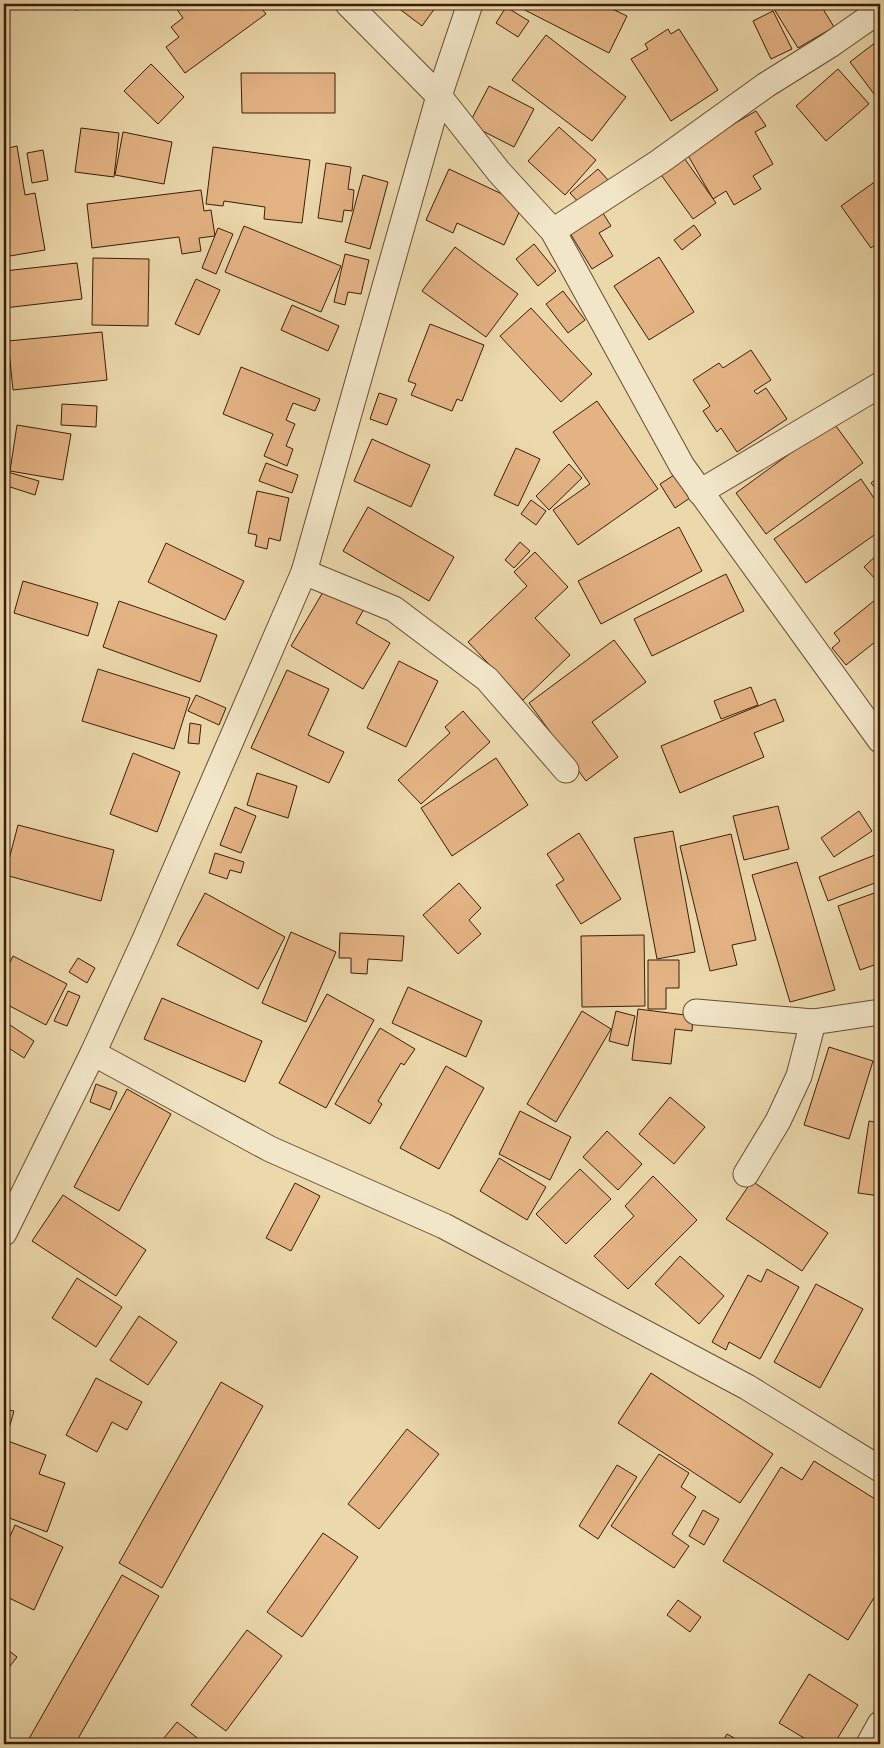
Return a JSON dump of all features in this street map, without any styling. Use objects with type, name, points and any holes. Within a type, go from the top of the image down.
[{"type":"street","points":[[348,4],[439,96],[499,172],[553,231],[682,466],[880,740]]},
{"type":"street","points":[[4,1233],[93,1053],[146,937],[304,572],[439,96],[470,4]]},
{"type":"street","points":[[553,231],[659,162],[766,85],[830,45],[880,10]]},
{"type":"street","points":[[700,492],[880,385]]},
{"type":"street","points":[[304,572],[394,609],[488,679],[566,770]]},
{"type":"street","points":[[696,1012],[812,1022],[880,1012]]},
{"type":"street","points":[[746,1174],[778,1121],[799,1076],[812,1022]]},
{"type":"street","points":[[93,1053],[270,1149],[444,1226],[746,1387],[880,1469]]},
{"type":"street","points":[[870,1744],[880,1724]]},
{"type":"building","points":[[20,4],[78,4],[78,10]]},
{"type":"building","points":[[124,4],[136,4],[129,9]]},
{"type":"building","points":[[173,4],[258,4],[266,14],[185,73],[166,47],[179,37],[171,27],[183,18]]},
{"type":"building","points":[[393,4],[438,4],[422,26]]},
{"type":"building","points":[[513,4],[602,4],[627,16],[609,53]]},
{"type":"building","points":[[771,4],[820,4],[834,27],[798,48]]},
{"type":"building","points":[[506,7],[529,21],[518,37],[496,23]]},
{"type":"building","points":[[773,11],[792,49],[771,59],[753,21]]},
{"type":"building","points":[[668,29],[671,34],[679,29],[718,90],[671,121],[631,59],[648,49],[645,44]]},
{"type":"building","points":[[546,35],[626,97],[592,141],[512,80]]},
{"type":"building","points":[[880,39],[880,102],[850,62]]},
{"type":"building","points":[[151,64],[184,97],[158,124],[124,91]]},
{"type":"building","points":[[838,69],[869,104],[826,141],[796,106]]},
{"type":"building","points":[[241,73],[335,73],[335,113],[242,113]]},
{"type":"building","points":[[489,86],[534,109],[514,147],[469,124]]},
{"type":"building","points":[[756,111],[766,126],[755,132],[773,164],[753,176],[761,189],[734,205],[726,191],[713,199],[686,152]]},
{"type":"building","points":[[559,127],[596,160],[565,195],[528,161]]},
{"type":"building","points":[[81,128],[119,133],[114,177],[75,172]]},
{"type":"building","points":[[123,132],[172,142],[164,184],[115,175]]},
{"type":"building","points":[[17,146],[25,195],[35,193],[45,250],[4,257],[4,149]]},
{"type":"building","points":[[213,147],[310,160],[302,223],[264,219],[265,207],[224,201],[223,206],[206,204]]},
{"type":"building","points":[[43,150],[48,180],[32,183],[27,153]]},
{"type":"building","points":[[682,155],[716,203],[693,219],[659,172]]},
{"type":"building","points":[[326,163],[351,167],[348,189],[354,190],[352,211],[344,210],[342,222],[318,218]]},
{"type":"building","points":[[449,169],[523,204],[504,245],[457,223],[453,233],[426,220]]},
{"type":"building","points":[[598,169],[609,181],[582,206],[570,193]]},
{"type":"building","points":[[363,175],[388,182],[370,249],[345,242]]},
{"type":"building","points":[[880,178],[880,241],[871,248],[841,206]]},
{"type":"building","points":[[201,190],[204,211],[211,210],[215,236],[199,238],[201,251],[182,254],[179,237],[92,248],[87,204]]},
{"type":"building","points":[[601,210],[611,226],[599,233],[613,256],[592,269],[568,230]]},
{"type":"building","points":[[694,225],[701,235],[682,250],[674,240]]},
{"type":"building","points":[[244,226],[341,266],[321,312],[225,272]]},
{"type":"building","points":[[218,228],[233,234],[216,274],[202,268]]},
{"type":"building","points":[[534,244],[556,271],[538,286],[516,259]]},
{"type":"building","points":[[455,247],[518,294],[486,337],[422,291]]},
{"type":"building","points":[[345,254],[369,260],[361,294],[348,292],[345,305],[334,302]]},
{"type":"building","points":[[659,257],[694,312],[649,340],[614,286]]},
{"type":"building","points":[[93,258],[149,259],[148,326],[92,325]]},
{"type":"building","points":[[77,263],[82,299],[4,308],[4,271]]},
{"type":"building","points":[[196,279],[220,290],[199,335],[175,324]]},
{"type":"building","points":[[563,291],[585,320],[568,333],[546,304]]},
{"type":"building","points":[[292,305],[339,326],[328,351],[281,330]]},
{"type":"building","points":[[531,308],[592,374],[561,402],[500,336]]},
{"type":"building","points":[[430,324],[484,345],[462,401],[457,399],[452,411],[411,395],[416,384],[408,381]]},
{"type":"building","points":[[102,332],[107,380],[13,390],[8,341]]},
{"type":"building","points":[[751,350],[771,380],[754,391],[757,394],[766,388],[787,419],[737,452],[721,428],[717,432],[703,411],[710,406],[693,380],[719,363],[723,368]]},
{"type":"building","points":[[241,367],[320,399],[315,411],[293,403],[286,420],[295,424],[286,446],[293,449],[287,466],[264,456],[273,434],[223,414]]},
{"type":"building","points":[[379,393],[397,399],[387,425],[370,419]]},
{"type":"building","points":[[597,401],[658,489],[578,545],[553,510],[590,484],[553,432]]},
{"type":"building","points":[[62,404],[97,406],[96,427],[61,425]]},
{"type":"building","points":[[833,422],[863,463],[766,534],[736,493]]},
{"type":"building","points":[[17,425],[71,434],[63,480],[10,471]]},
{"type":"building","points":[[372,439],[430,465],[411,507],[354,481]]},
{"type":"building","points":[[516,448],[540,459],[518,506],[494,495]]},
{"type":"building","points":[[266,463],[298,475],[292,493],[259,481]]},
{"type":"building","points":[[569,464],[582,478],[549,510],[536,496]]},
{"type":"building","points":[[682,470],[696,494],[675,508],[660,484]]},
{"type":"building","points":[[4,471],[39,481],[35,495],[4,485]]},
{"type":"building","points":[[880,476],[880,494],[871,483]]},
{"type":"building","points":[[861,479],[880,507],[880,531],[806,583],[774,539]]},
{"type":"building","points":[[257,491],[289,498],[280,541],[269,538],[267,549],[255,546],[257,535],[248,533]]},
{"type":"building","points":[[531,500],[546,511],[536,525],[521,514]]},
{"type":"building","points":[[368,507],[454,557],[429,601],[343,551]]},
{"type":"building","points":[[679,527],[702,571],[601,624],[578,581]]},
{"type":"building","points":[[520,542],[530,551],[514,568],[505,560]]},
{"type":"building","points":[[166,543],[244,581],[225,620],[148,582]]},
{"type":"building","points":[[535,552],[568,587],[535,618],[570,655],[523,700],[468,642],[527,586],[514,572]]},
{"type":"building","points":[[880,552],[880,584],[864,567]]},
{"type":"building","points":[[726,574],[744,611],[652,656],[634,619]]},
{"type":"building","points":[[23,581],[98,603],[88,636],[14,613]]},
{"type":"building","points":[[326,587],[364,609],[356,623],[390,643],[363,689],[291,646]]},
{"type":"building","points":[[880,596],[880,638],[846,665],[832,648],[840,641],[834,633]]},
{"type":"building","points":[[119,601],[217,635],[200,682],[103,647]]},
{"type":"building","points":[[614,640],[646,682],[592,722],[618,757],[586,781],[529,703]]},
{"type":"building","points":[[399,661],[438,681],[406,747],[367,728]]},
{"type":"building","points":[[98,669],[190,698],[174,749],[82,721]]},
{"type":"building","points":[[287,670],[329,689],[308,735],[344,752],[329,783],[251,748]]},
{"type":"building","points":[[751,687],[758,705],[721,719],[714,701]]},
{"type":"building","points":[[196,695],[226,708],[219,725],[188,711]]},
{"type":"building","points":[[775,699],[784,721],[754,733],[764,757],[680,793],[661,746]]},
{"type":"building","points":[[463,711],[490,742],[421,804],[398,780],[450,733],[445,727]]},
{"type":"building","points":[[190,723],[201,725],[199,744],[188,743]]},
{"type":"building","points":[[133,753],[180,772],[157,832],[110,814]]},
{"type":"building","points":[[496,758],[528,805],[452,856],[421,808]]},
{"type":"building","points":[[257,773],[297,786],[288,818],[247,805]]},
{"type":"building","points":[[778,806],[789,849],[744,860],[733,816]]},
{"type":"building","points":[[235,807],[256,816],[241,853],[220,845]]},
{"type":"building","points":[[859,811],[872,831],[834,857],[821,838]]},
{"type":"building","points":[[18,825],[114,850],[101,901],[5,875]]},
{"type":"building","points":[[673,831],[695,952],[657,959],[634,838]]},
{"type":"building","points":[[579,833],[621,899],[581,924],[556,885],[564,880],[547,854]]},
{"type":"building","points":[[731,834],[756,940],[732,945],[737,965],[710,971],[680,846]]},
{"type":"building","points":[[215,853],[244,862],[241,873],[230,870],[227,879],[209,873]]},
{"type":"building","points":[[880,853],[880,881],[828,901],[819,877]]},
{"type":"building","points":[[797,862],[835,990],[790,1002],[752,875]]},
{"type":"building","points":[[459,883],[481,908],[469,920],[481,934],[458,954],[423,915]]},
{"type":"building","points":[[880,891],[880,936],[875,938],[880,954],[880,963],[860,970],[838,906]]},
{"type":"building","points":[[205,893],[285,937],[258,989],[177,945]]},
{"type":"building","points":[[291,932],[336,952],[306,1022],[262,1003]]},
{"type":"building","points":[[340,933],[404,936],[402,961],[368,959],[367,974],[351,973],[351,958],[339,958]]},
{"type":"building","points":[[644,935],[645,1006],[582,1007],[581,936]]},
{"type":"building","points":[[13,956],[67,984],[46,1025],[4,1003],[6,992],[4,991],[4,974]]},
{"type":"building","points":[[78,958],[95,968],[87,983],[69,972]]},
{"type":"building","points":[[648,960],[679,960],[679,988],[666,988],[666,1009],[648,1009]]},
{"type":"building","points":[[408,987],[482,1021],[466,1057],[392,1023]]},
{"type":"building","points":[[68,991],[80,996],[67,1026],[54,1021]]},
{"type":"building","points":[[327,994],[374,1020],[326,1108],[279,1083]]},
{"type":"building","points":[[162,998],[262,1041],[245,1082],[144,1039]]},
{"type":"building","points":[[638,1009],[693,1016],[692,1031],[675,1029],[671,1064],[632,1060]]},
{"type":"building","points":[[582,1011],[611,1029],[556,1122],[527,1104]]},
{"type":"building","points":[[616,1011],[635,1016],[628,1046],[609,1041]]},
{"type":"building","points":[[4,1021],[34,1041],[24,1058],[4,1045]]},
{"type":"building","points":[[380,1028],[415,1049],[404,1065],[401,1063],[378,1101],[382,1104],[370,1124],[335,1104]]},
{"type":"building","points":[[829,1047],[873,1061],[849,1139],[804,1125]]},
{"type":"building","points":[[446,1066],[484,1088],[439,1169],[400,1148]]},
{"type":"building","points":[[96,1084],[117,1092],[110,1110],[90,1102]]},
{"type":"building","points":[[127,1089],[171,1114],[119,1211],[74,1187]]},
{"type":"building","points":[[670,1097],[705,1127],[674,1164],[639,1134]]},
{"type":"building","points":[[520,1111],[571,1137],[550,1180],[499,1154]]},
{"type":"building","points":[[869,1121],[880,1123],[880,1196],[858,1193]]},
{"type":"building","points":[[607,1131],[642,1164],[618,1190],[583,1157]]},
{"type":"building","points":[[499,1158],[546,1187],[527,1220],[480,1191]]},
{"type":"building","points":[[580,1169],[611,1199],[566,1244],[536,1214]]},
{"type":"building","points":[[653,1176],[697,1220],[628,1289],[594,1256],[634,1216],[625,1206]]},
{"type":"building","points":[[752,1181],[828,1233],[802,1271],[726,1219]]},
{"type":"building","points":[[295,1183],[320,1196],[291,1251],[266,1238]]},
{"type":"building","points":[[63,1195],[146,1250],[116,1296],[32,1241]]},
{"type":"building","points":[[680,1256],[724,1296],[699,1324],[655,1284]]},
{"type":"building","points":[[767,1269],[799,1287],[760,1359],[729,1342],[726,1350],[712,1342],[748,1275],[761,1282]]},
{"type":"building","points":[[77,1278],[122,1307],[96,1347],[52,1318]]},
{"type":"building","points":[[816,1284],[863,1309],[820,1388],[774,1362]]},
{"type":"building","points":[[139,1316],[177,1342],[148,1385],[110,1360]]},
{"type":"building","points":[[651,1373],[773,1454],[740,1503],[618,1423]]},
{"type":"building","points":[[96,1378],[142,1402],[127,1430],[112,1422],[97,1452],[66,1435]]},
{"type":"building","points":[[221,1382],[263,1406],[162,1588],[119,1563]]},
{"type":"building","points":[[4,1409],[14,1411],[8,1432],[4,1431]]},
{"type":"building","points":[[407,1429],[439,1454],[379,1529],[348,1504]]},
{"type":"building","points":[[5,1440],[46,1455],[39,1474],[65,1483],[47,1532],[4,1516]]},
{"type":"building","points":[[659,1454],[689,1473],[681,1487],[696,1497],[672,1534],[689,1546],[674,1568],[611,1526]]},
{"type":"building","points":[[814,1461],[880,1502],[880,1551],[874,1560],[880,1564],[880,1588],[848,1640],[723,1561],[781,1467],[802,1480]]},
{"type":"building","points":[[617,1465],[637,1477],[598,1539],[579,1526]]},
{"type":"building","points":[[703,1510],[719,1519],[704,1545],[689,1536]]},
{"type":"building","points":[[15,1525],[63,1547],[34,1610],[7,1597],[4,1601],[4,1550]]},
{"type":"building","points":[[323,1533],[358,1557],[302,1637],[267,1612]]},
{"type":"building","points":[[122,1575],[159,1596],[75,1744],[26,1744]]},
{"type":"building","points":[[678,1600],[701,1617],[690,1632],[667,1615]]},
{"type":"building","points":[[247,1630],[282,1656],[226,1731],[191,1705]]},
{"type":"building","points":[[4,1647],[17,1657],[4,1674]]},
{"type":"building","points":[[809,1674],[858,1705],[834,1744],[814,1744],[779,1723]]},
{"type":"building","points":[[177,1722],[205,1744],[159,1744]]},
{"type":"building","points":[[727,1734],[745,1744],[721,1744]]}]
